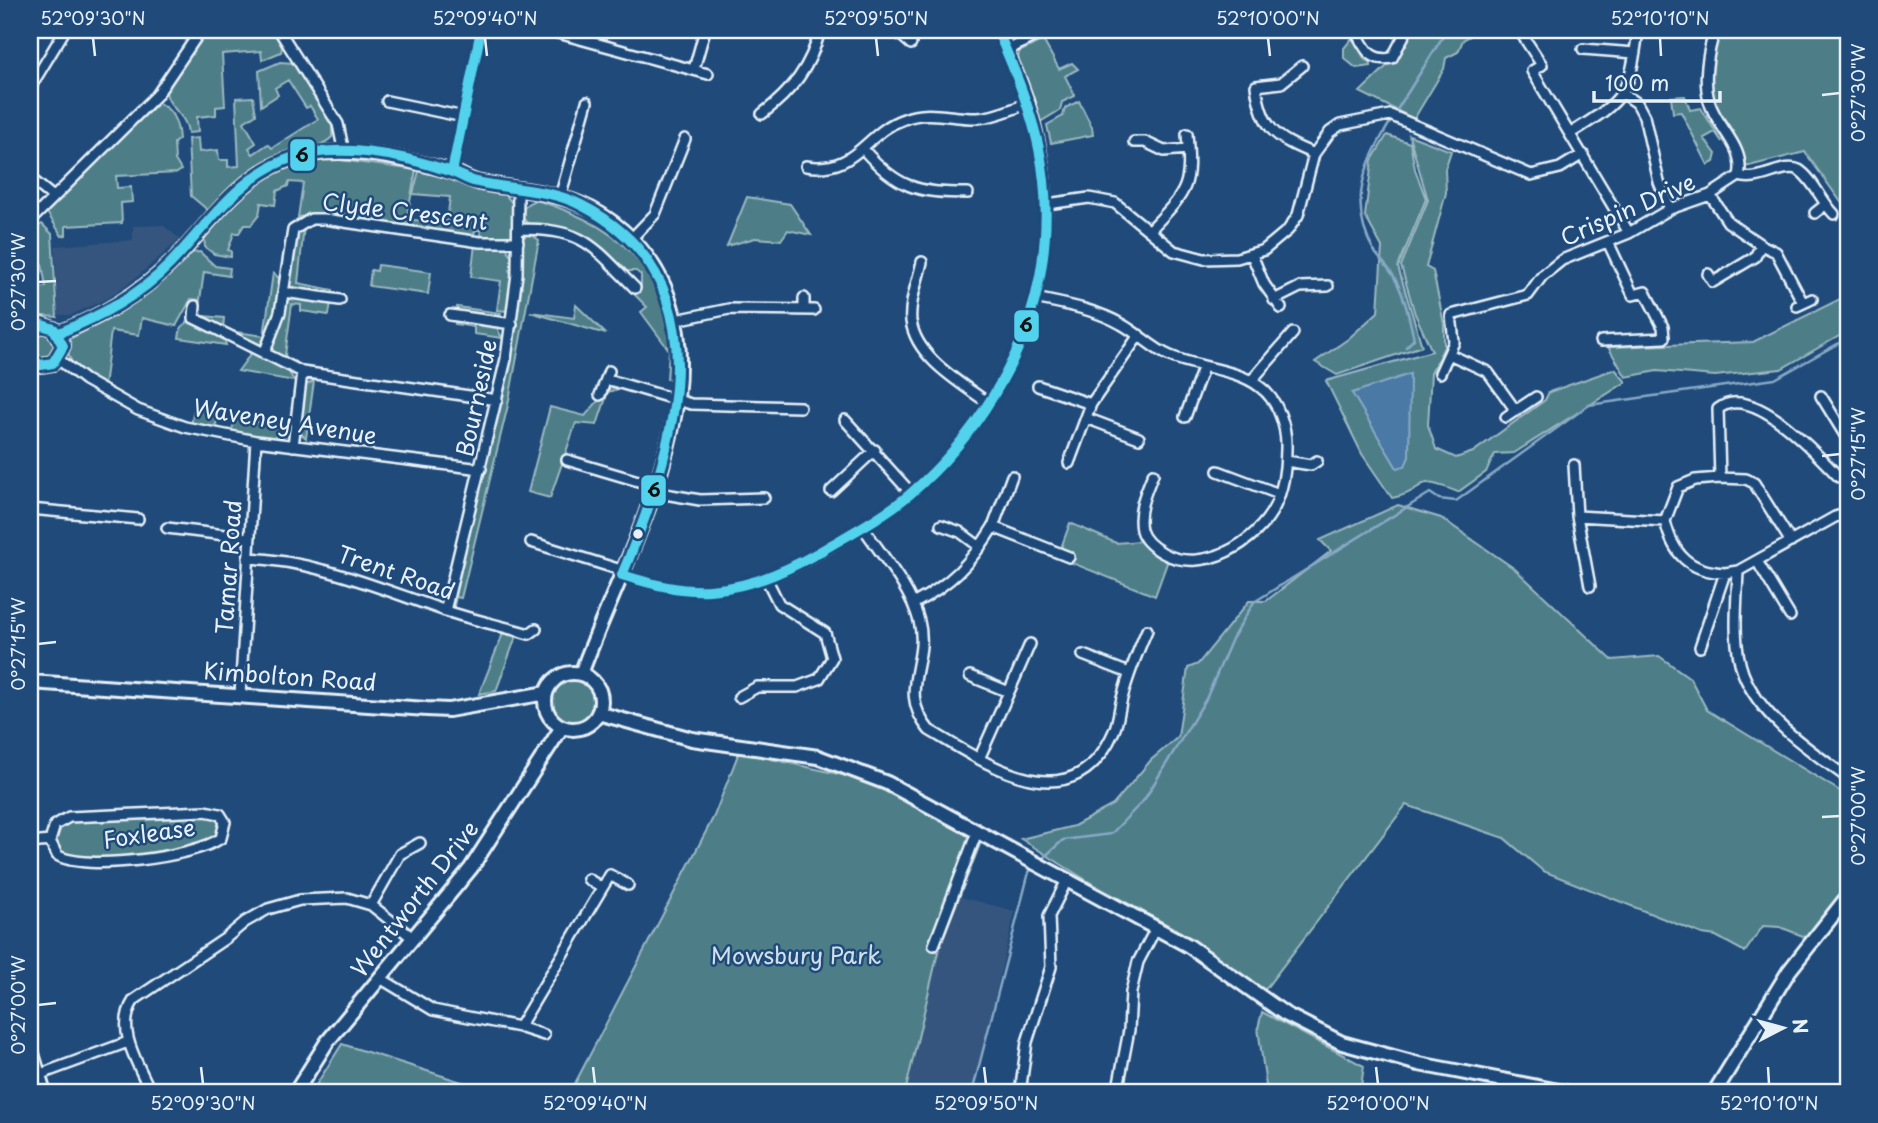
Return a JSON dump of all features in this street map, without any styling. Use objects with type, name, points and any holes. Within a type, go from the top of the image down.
[{"type":"main road","points":[[59,333],[113,309],[146,286],[263,171],[301,156],[344,153],[390,158],[452,172],[471,181],[560,197],[601,216],[631,239],[649,259],[664,285],[676,320],[680,372],[654,489],[581,674]]},
{"type":"main road","points":[[30,330],[48,326],[59,333],[63,346],[58,359],[47,365],[30,360]]},
{"type":"main road","points":[[581,674],[595,685],[599,693],[598,713],[580,728],[562,727],[546,709],[546,693],[550,685],[564,675],[581,674]]},
{"type":"main road","name":"Kimbolton Road","points":[[30,682],[449,709],[546,693]]},
{"type":"main road","points":[[598,713],[692,739],[793,752],[848,766],[887,783],[1036,866],[1189,946],[1285,1014],[1342,1043],[1394,1059],[1569,1093]]},
{"type":"main road","name":"Wentworth Drive","points":[[295,1093],[313,1061],[471,868],[562,727]]},
{"type":"main road","points":[[1714,1093],[1789,971],[1848,896]]},
{"type":"street","points":[[30,88],[65,30]]},
{"type":"street","points":[[30,221],[157,95],[201,30]]},
{"type":"street","points":[[279,30],[338,124],[344,153]]},
{"type":"street","points":[[452,172],[481,30]]},
{"type":"street","points":[[548,30],[561,39],[708,74]]},
{"type":"street","points":[[694,69],[705,30]]},
{"type":"street","points":[[762,114],[775,98],[796,84],[807,66],[820,30]]},
{"type":"street","points":[[895,30],[911,44]]},
{"type":"street","points":[[531,542],[623,573],[648,585],[688,591],[739,588],[766,580],[863,527],[912,493],[971,430],[1013,364],[1035,298],[1043,264],[1047,204],[1045,170],[1030,103],[997,30]]},
{"type":"street","points":[[1008,50],[1046,30]]},
{"type":"street","points":[[1355,30],[1367,54],[1372,58],[1384,59],[1392,58],[1397,52],[1407,30]]},
{"type":"street","points":[[1519,30],[1542,65],[1532,71],[1629,233]]},
{"type":"street","points":[[1571,133],[1624,94],[1631,77],[1638,30]]},
{"type":"street","points":[[1715,30],[1706,69],[1708,99],[1739,154],[1739,176],[1755,178],[1794,169],[1807,178],[1834,214]]},
{"type":"street","points":[[1583,49],[1635,53]]},
{"type":"street","points":[[1302,66],[1281,83],[1256,86],[1263,121],[1271,131],[1314,154]]},
{"type":"street","points":[[1624,94],[1637,103],[1644,116],[1659,182],[1670,209]]},
{"type":"street","points":[[387,101],[464,117]]},
{"type":"street","points":[[560,197],[587,102]]},
{"type":"street","points":[[806,166],[827,162],[842,163],[901,120],[917,115],[934,113],[977,118],[1030,103]]},
{"type":"street","points":[[1047,204],[1102,199],[1127,210],[1160,242],[1188,257],[1204,259],[1252,255],[1277,241],[1298,215],[1314,154],[1329,132],[1340,125],[1368,118],[1393,117],[1531,175],[1560,168],[1583,154]]},
{"type":"street","points":[[1150,230],[1185,191],[1189,181],[1187,134]]},
{"type":"street","points":[[631,239],[654,214],[685,139]]},
{"type":"street","points":[[1134,142],[1145,142],[1164,151],[1188,149]]},
{"type":"street","points":[[863,149],[891,178],[912,188],[935,193],[968,192]]},
{"type":"street","name":"Crispin Drive","points":[[1451,355],[1454,342],[1451,315],[1528,295],[1542,275],[1562,260],[1629,233],[1670,209],[1710,195],[1739,176]]},
{"type":"street","points":[[30,178],[53,197]]},
{"type":"street","name":"Bourneside","points":[[445,611],[481,469],[512,324],[518,189]]},
{"type":"street","points":[[1710,195],[1728,222],[1776,252],[1804,302]]},
{"type":"street","points":[[1815,212],[1825,205]]},
{"type":"street","name":"Clyde Crescent","points":[[264,355],[284,292],[293,230],[311,219],[480,242],[517,242]]},
{"type":"street","points":[[518,229],[556,230],[576,234],[589,242],[635,288]]},
{"type":"street","points":[[1601,341],[1664,338],[1645,292],[1633,295],[1608,242]]},
{"type":"street","points":[[1708,274],[1713,282],[1755,257],[1761,245]]},
{"type":"street","points":[[1252,255],[1264,285],[1278,304],[1300,287],[1328,286]]},
{"type":"street","points":[[922,262],[911,311],[911,323],[917,339],[928,356],[988,403]]},
{"type":"street","points":[[284,292],[341,300]]},
{"type":"street","points":[[676,320],[729,309],[809,310],[804,298]]},
{"type":"street","points":[[1035,298],[1099,314],[1139,335],[1167,355],[1203,368],[1252,380],[1264,389],[1280,415],[1285,429],[1286,461],[1279,495],[1265,520],[1240,544],[1225,552],[1199,559],[1173,558],[1146,541],[1141,530],[1142,505],[1153,474]]},
{"type":"street","points":[[195,306],[194,318],[302,372],[497,400]]},
{"type":"street","points":[[450,315],[512,324]]},
{"type":"street","points":[[1252,380],[1293,332]]},
{"type":"street","points":[[1069,463],[1091,404],[1139,335]]},
{"type":"street","points":[[1440,373],[1451,355],[1488,372],[1516,411]]},
{"type":"street","name":"Waveney Avenue","points":[[58,359],[85,380],[138,410],[185,427],[256,441],[481,469]]},
{"type":"street","points":[[1185,416],[1203,368]]},
{"type":"street","points":[[293,446],[302,372]]},
{"type":"street","points":[[600,395],[607,375],[675,401],[719,406],[800,407]]},
{"type":"street","points":[[1038,386],[1091,404]]},
{"type":"street","points":[[1821,396],[1848,440]]},
{"type":"street","points":[[1506,418],[1536,397]]},
{"type":"street","points":[[1720,478],[1717,411],[1721,406],[1731,403],[1761,410],[1777,418],[1839,477]]},
{"type":"street","points":[[1086,418],[1139,438]]},
{"type":"street","points":[[845,420],[912,493]]},
{"type":"street","name":"Tamar Road","points":[[240,695],[256,441]]},
{"type":"street","points":[[831,491],[838,477],[875,450]]},
{"type":"street","points":[[567,460],[654,489],[700,500],[764,498]]},
{"type":"street","points":[[1286,461],[1312,467]]},
{"type":"street","points":[[1574,465],[1577,516],[1590,586]]},
{"type":"street","points":[[1218,471],[1279,495]]},
{"type":"street","points":[[913,604],[956,576],[980,547],[993,527],[1012,476]]},
{"type":"street","points":[[1791,542],[1754,483],[1746,479],[1695,480],[1678,488],[1665,521],[1670,542],[1679,557],[1699,568],[1725,573],[1738,571],[1757,561],[1791,542],[1835,517],[1848,513]]},
{"type":"street","points":[[30,509],[138,519]]},
{"type":"street","points":[[1577,516],[1665,521]]},
{"type":"street","points":[[941,525],[960,532],[980,547]]},
{"type":"street","points":[[863,527],[913,604],[921,634],[912,690],[913,703],[919,718],[929,730],[1003,772],[1030,781],[1046,782],[1074,775],[1086,768],[1107,745],[1115,729],[1129,673],[1147,630]]},
{"type":"street","points":[[993,527],[1069,557]]},
{"type":"street","points":[[167,528],[250,538]]},
{"type":"street","name":"Trent Road","points":[[248,558],[298,563],[329,570],[445,611],[532,636]]},
{"type":"street","points":[[1757,561],[1790,616]]},
{"type":"street","points":[[1738,571],[1738,643],[1742,670],[1754,694],[1793,737],[1848,778]]},
{"type":"street","points":[[1700,647],[1725,573]]},
{"type":"street","points":[[739,697],[767,685],[809,685],[826,671],[832,659],[825,633],[779,604],[766,580]]},
{"type":"street","points":[[979,759],[1030,644]]},
{"type":"street","points":[[1083,655],[1129,673]]},
{"type":"street","points":[[970,676],[1009,692]]},
{"type":"street","name":"Foxlease","points":[[205,811],[220,814],[225,822],[221,838],[215,843],[140,859],[74,862],[57,855],[50,841],[55,825],[80,816],[205,811]]},
{"type":"street","points":[[934,945],[976,832]]},
{"type":"street","points":[[30,843],[50,841]]},
{"type":"street","points":[[371,905],[397,850],[420,843]]},
{"type":"street","points":[[519,1027],[610,875],[628,884]]},
{"type":"street","points":[[588,879],[602,888]]},
{"type":"street","points":[[1020,1093],[1027,1042],[1051,967],[1049,916],[1066,882]]},
{"type":"street","points":[[151,1093],[128,1042],[125,1025],[128,1010],[134,1000],[226,939],[245,922],[279,905],[324,897],[347,898],[371,905],[414,939]]},
{"type":"street","points":[[1117,1093],[1129,1030],[1131,992],[1138,962],[1156,928]]},
{"type":"street","points":[[380,978],[433,1010],[519,1027],[544,1035]]},
{"type":"street","points":[[30,1040],[46,1093]]},
{"type":"street","points":[[41,1074],[128,1042]]},
{"type":"shaded area","points":[[163,225],[180,239],[138,276],[108,298],[71,315],[58,315],[55,246],[133,240],[133,226]]},
{"type":"shaded area","points":[[1410,374],[1409,457],[1405,466],[1397,468],[1352,393]]},
{"type":"shaded area","points":[[957,896],[1015,911],[972,1093],[905,1093],[939,948]]},
{"type":"green space","points":[[207,30],[273,30],[282,47],[281,52],[262,60],[261,51],[222,54],[225,106],[216,107],[216,115],[197,117],[198,132],[188,133],[184,121],[170,103],[166,92]]},
{"type":"green space","points":[[1414,30],[1481,30],[1463,40],[1458,52],[1446,58],[1444,69],[1414,119],[1360,92],[1394,59]]},
{"type":"green space","points":[[1718,30],[1848,30],[1848,212],[1805,152],[1745,167],[1739,148],[1715,109],[1709,92],[1710,65]]},
{"type":"green space","points":[[1353,37],[1365,60],[1371,62],[1371,66],[1356,68],[1344,58],[1344,48]]},
{"type":"green space","points":[[1043,40],[1059,69],[1072,63],[1078,69],[1065,76],[1075,96],[1062,102],[1060,110],[1040,122],[1018,59],[1019,52]]},
{"type":"green space","points":[[280,62],[293,63],[332,124],[332,137],[319,145],[262,164],[241,180],[210,212],[191,196],[188,139],[198,138],[199,152],[218,150],[219,160],[228,160],[228,167],[239,166],[236,98],[253,97],[256,114],[244,122],[256,143],[249,148],[253,154],[268,144],[272,148],[318,119],[310,106],[306,108],[288,80],[275,88],[278,95],[261,106],[259,71]]},
{"type":"green space","points":[[1685,96],[1690,110],[1701,108],[1722,142],[1715,132],[1704,138],[1716,154],[1714,162],[1708,165],[1681,112],[1673,113],[1671,97]]},
{"type":"green space","points":[[1079,101],[1092,127],[1093,135],[1051,143],[1047,125],[1063,116],[1065,108]]},
{"type":"green space","points":[[158,103],[168,109],[176,123],[179,139],[174,143],[175,160],[181,170],[177,173],[116,176],[117,188],[131,187],[132,202],[121,203],[122,223],[66,226],[66,235],[62,236],[46,211]]},
{"type":"green space","points":[[1387,135],[1410,143],[1415,169],[1426,199],[1398,267],[1422,346],[1337,375],[1315,362],[1348,339],[1378,312],[1382,247],[1365,216],[1372,160]]},
{"type":"green space","points":[[1409,135],[1451,151],[1445,169],[1446,193],[1426,267],[1433,271],[1444,324],[1444,347],[1431,373],[1428,425],[1436,449],[1456,458],[1473,452],[1545,400],[1549,392],[1615,369],[1626,382],[1514,453],[1495,454],[1486,472],[1458,492],[1426,483],[1392,498],[1362,454],[1326,381],[1432,351],[1415,314],[1401,266],[1428,200]]},
{"type":"green space","points":[[333,159],[416,170],[405,228],[360,222],[338,215],[298,217],[303,183],[289,182],[288,186],[277,191],[275,205],[261,203],[259,215],[251,225],[244,225],[239,233],[234,233],[228,250],[231,251],[231,257],[214,254],[205,247],[204,236],[232,207],[261,183],[293,166]]},
{"type":"green space","points":[[419,171],[503,192],[514,205],[512,235],[508,238],[482,238],[480,230],[476,230],[472,237],[408,228],[409,220],[447,221],[450,197],[413,194]]},
{"type":"green space","points":[[747,197],[790,204],[811,235],[788,230],[781,240],[755,238],[727,246]]},
{"type":"green space","points":[[536,200],[597,226],[621,243],[640,262],[665,312],[670,344],[672,379],[667,379],[669,350],[641,312],[647,307],[634,294],[641,287],[641,275],[636,271],[624,271],[593,241],[573,230],[530,226],[522,214],[527,204]]},
{"type":"green space","points":[[42,224],[52,234],[57,317],[30,315],[30,288],[46,287],[42,264],[38,263],[36,237],[30,237],[30,232]]},
{"type":"green space","points":[[304,226],[298,283],[333,290],[329,315],[301,311],[301,305],[292,304],[285,355],[291,364],[273,354],[272,349],[285,304],[295,237]]},
{"type":"green space","points":[[529,233],[539,240],[508,405],[461,598],[456,597],[454,606],[452,602],[513,342],[522,239]]},
{"type":"green space","points":[[475,244],[506,246],[510,255],[514,255],[513,267],[509,270],[513,278],[507,311],[497,310],[501,281],[471,277]]},
{"type":"green space","points":[[200,252],[215,266],[230,268],[229,276],[204,272],[200,300],[191,299],[176,326],[142,318],[139,335],[111,331],[104,387],[77,368],[69,356],[69,339],[114,317],[159,284],[189,253]]},
{"type":"green space","points":[[378,265],[431,272],[428,294],[369,286],[371,270],[377,271]]},
{"type":"green space","points":[[273,273],[280,279],[275,315],[261,346],[246,344],[230,336],[203,316],[224,318],[223,330],[264,336]]},
{"type":"green space","points":[[1848,295],[1848,331],[1781,369],[1715,376],[1657,371],[1626,377],[1608,347],[1753,342]]},
{"type":"green space","points":[[576,305],[606,334],[530,312],[574,318]]},
{"type":"green space","points":[[457,307],[501,313],[498,330],[502,338],[474,334],[474,327],[455,324]]},
{"type":"green space","points":[[188,322],[224,338],[226,345],[179,338],[181,327]]},
{"type":"green space","points":[[43,331],[53,335],[57,345],[53,355],[43,359],[33,355],[29,345],[33,335]]},
{"type":"green space","points":[[252,352],[288,370],[294,381],[238,371]]},
{"type":"green space","points":[[314,381],[306,438],[298,431],[304,386]]},
{"type":"green space","points":[[611,386],[622,388],[608,392],[597,425],[576,423],[550,498],[528,492],[550,407],[585,416]]},
{"type":"green space","points":[[195,404],[224,409],[212,431],[191,425]]},
{"type":"green space","points":[[236,419],[289,426],[280,440],[230,434]]},
{"type":"green space","points":[[1398,505],[1441,518],[1515,569],[1612,660],[1659,656],[1690,678],[1707,710],[1848,796],[1848,891],[1808,938],[1780,927],[1763,926],[1745,952],[1716,936],[1702,934],[1543,871],[1504,838],[1406,805],[1263,992],[1181,932],[1094,885],[1021,839],[1074,826],[1113,805],[1151,760],[1178,737],[1188,668],[1198,664],[1249,601],[1266,601],[1331,551],[1320,540]]},
{"type":"green space","points":[[1070,523],[1116,543],[1140,541],[1156,556],[1168,560],[1155,596],[1072,563],[1074,554],[1061,548]]},
{"type":"green space","points":[[504,631],[517,634],[496,691],[479,694]]},
{"type":"green space","points":[[573,677],[589,684],[596,700],[589,716],[573,723],[557,716],[550,700],[557,684]]},
{"type":"green space","name":"Mowsbury Park","points":[[739,752],[870,781],[981,842],[939,948],[905,1093],[570,1093],[714,816]]},
{"type":"green space","points":[[206,814],[216,816],[222,824],[220,834],[207,842],[167,852],[119,857],[77,856],[61,854],[54,839],[59,826],[65,821]]},
{"type":"green space","points":[[1262,1012],[1364,1066],[1360,1093],[1267,1093],[1258,1028]]},
{"type":"green space","points":[[342,1044],[490,1091],[506,1093],[311,1093]]},
{"type":"waterway","points":[[1395,113],[1447,30]]},
{"type":"waterway","points":[[1392,119],[1367,167],[1361,216],[1374,251],[1392,273],[1404,299],[1414,339],[1406,347]]},
{"type":"waterway","points":[[1040,861],[1063,840],[1111,834],[1144,800],[1206,699],[1232,639],[1254,602],[1430,493],[1439,499],[1456,501],[1589,405],[1775,379],[1848,338]]},
{"type":"waterway","points":[[972,1093],[1029,872],[1035,866]]},
{"type":"transit line","name":"6","points":[[452,172],[481,30]]},
{"type":"transit line","name":"6","points":[[59,333],[104,312],[145,286],[170,264],[222,206],[250,180],[283,161],[302,155],[344,151],[388,155],[430,165],[473,181],[568,199],[628,238],[658,278],[673,324],[677,373],[671,425],[658,477],[622,575],[688,590],[727,588],[759,580],[819,552],[891,509],[909,495],[975,424],[1009,368],[1022,338],[1033,307],[1045,242],[1044,179],[1032,120],[997,30]]},
{"type":"transit line","name":"6","points":[[30,330],[42,325],[54,329],[63,346],[53,363],[41,365],[30,360]]}]
